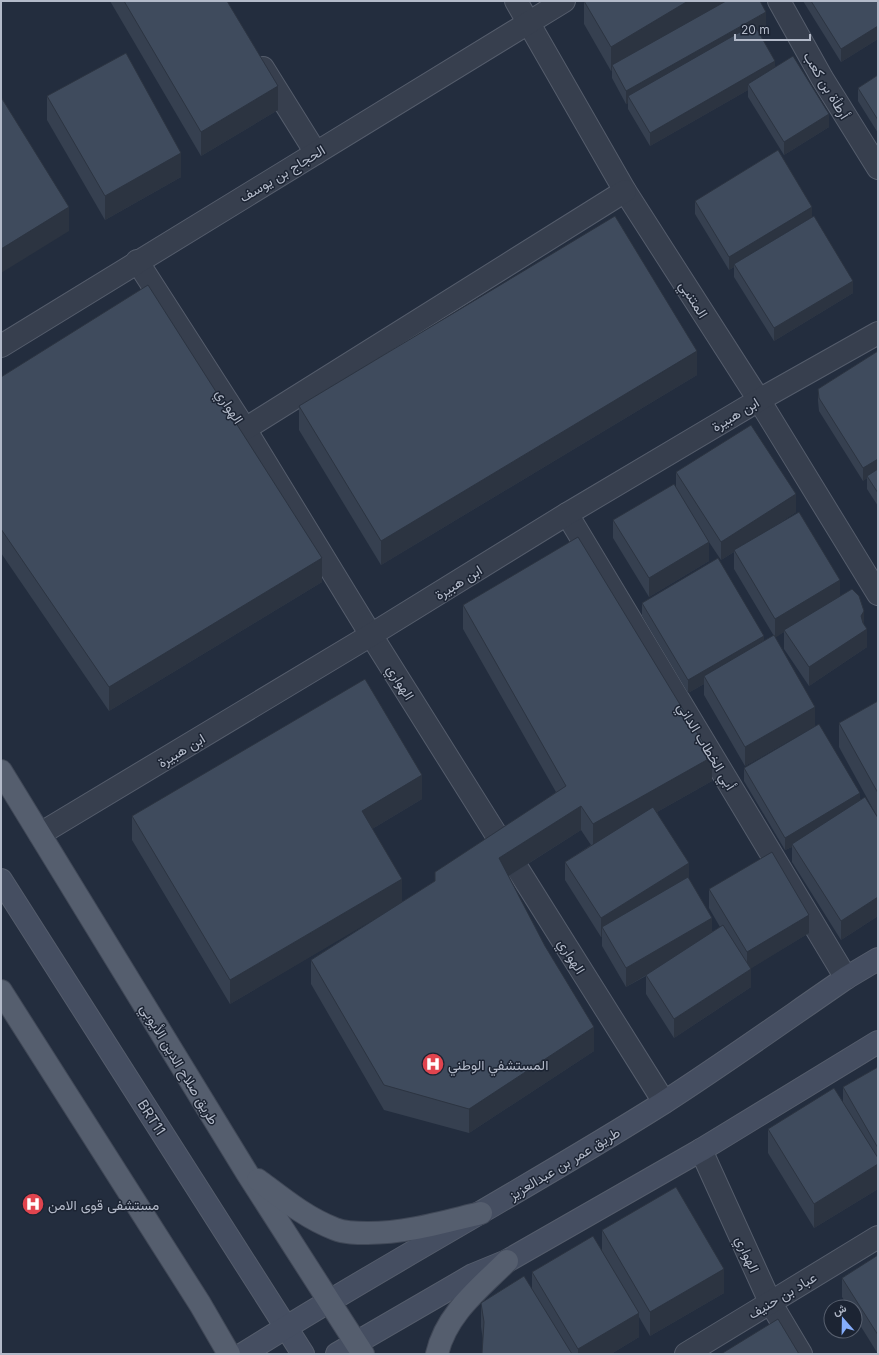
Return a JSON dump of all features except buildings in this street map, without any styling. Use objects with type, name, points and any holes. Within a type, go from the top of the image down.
[{"type":"main road","name":"طريق صلاح الدين الأيوبي","points":[[1,771],[247,1173],[359,1348]]},
{"type":"main road","name":"BRT11","points":[[1,880],[303,1354]]},
{"type":"main road","name":"طريق عمر بن عبدالعزيز","points":[[243,1354],[286,1326],[481,1212],[664,1102],[846,978],[878,960]]},
{"type":"main road","points":[[1,991],[196,1297],[229,1354]]},
{"type":"main road","points":[[336,1354],[359,1348],[473,1275],[507,1261],[701,1150],[878,1042]]},
{"type":"main road","points":[[247,1173],[301,1212],[335,1229],[352,1233],[381,1233],[424,1228],[481,1212]]},
{"type":"main road","points":[[437,1354],[440,1341],[449,1323],[461,1306],[507,1261]]},
{"type":"street","name":"المتنبي","points":[[516,1],[626,191],[878,594]]},
{"type":"street","name":"الحجاج بن يوسف","points":[[1,346],[137,261],[564,1]]},
{"type":"street","name":"أرطأة بن كعب","points":[[778,1],[822,78],[878,168]]},
{"type":"street","points":[[254,54],[316,153]]},
{"type":"street","points":[[245,429],[626,191]]},
{"type":"street","name":"الهواري","points":[[137,261],[245,429],[664,1102]]},
{"type":"street","name":"ابن هبيرة","points":[[40,834],[372,635],[567,514],[758,400],[878,333]]},
{"type":"street","name":"أبي الخطاب الداني","points":[[567,514],[846,978]]},
{"type":"street","name":"الهواري","points":[[701,1150],[770,1302],[801,1354]]},
{"type":"street","name":"عباد بن حنيف","points":[[686,1354],[878,1237]]},
{"type":"place","name":"المستشفي الوطني","points":[[433,1064]]},
{"type":"place","name":"مستشفى قوى الامن","points":[[33,1204]]}]
